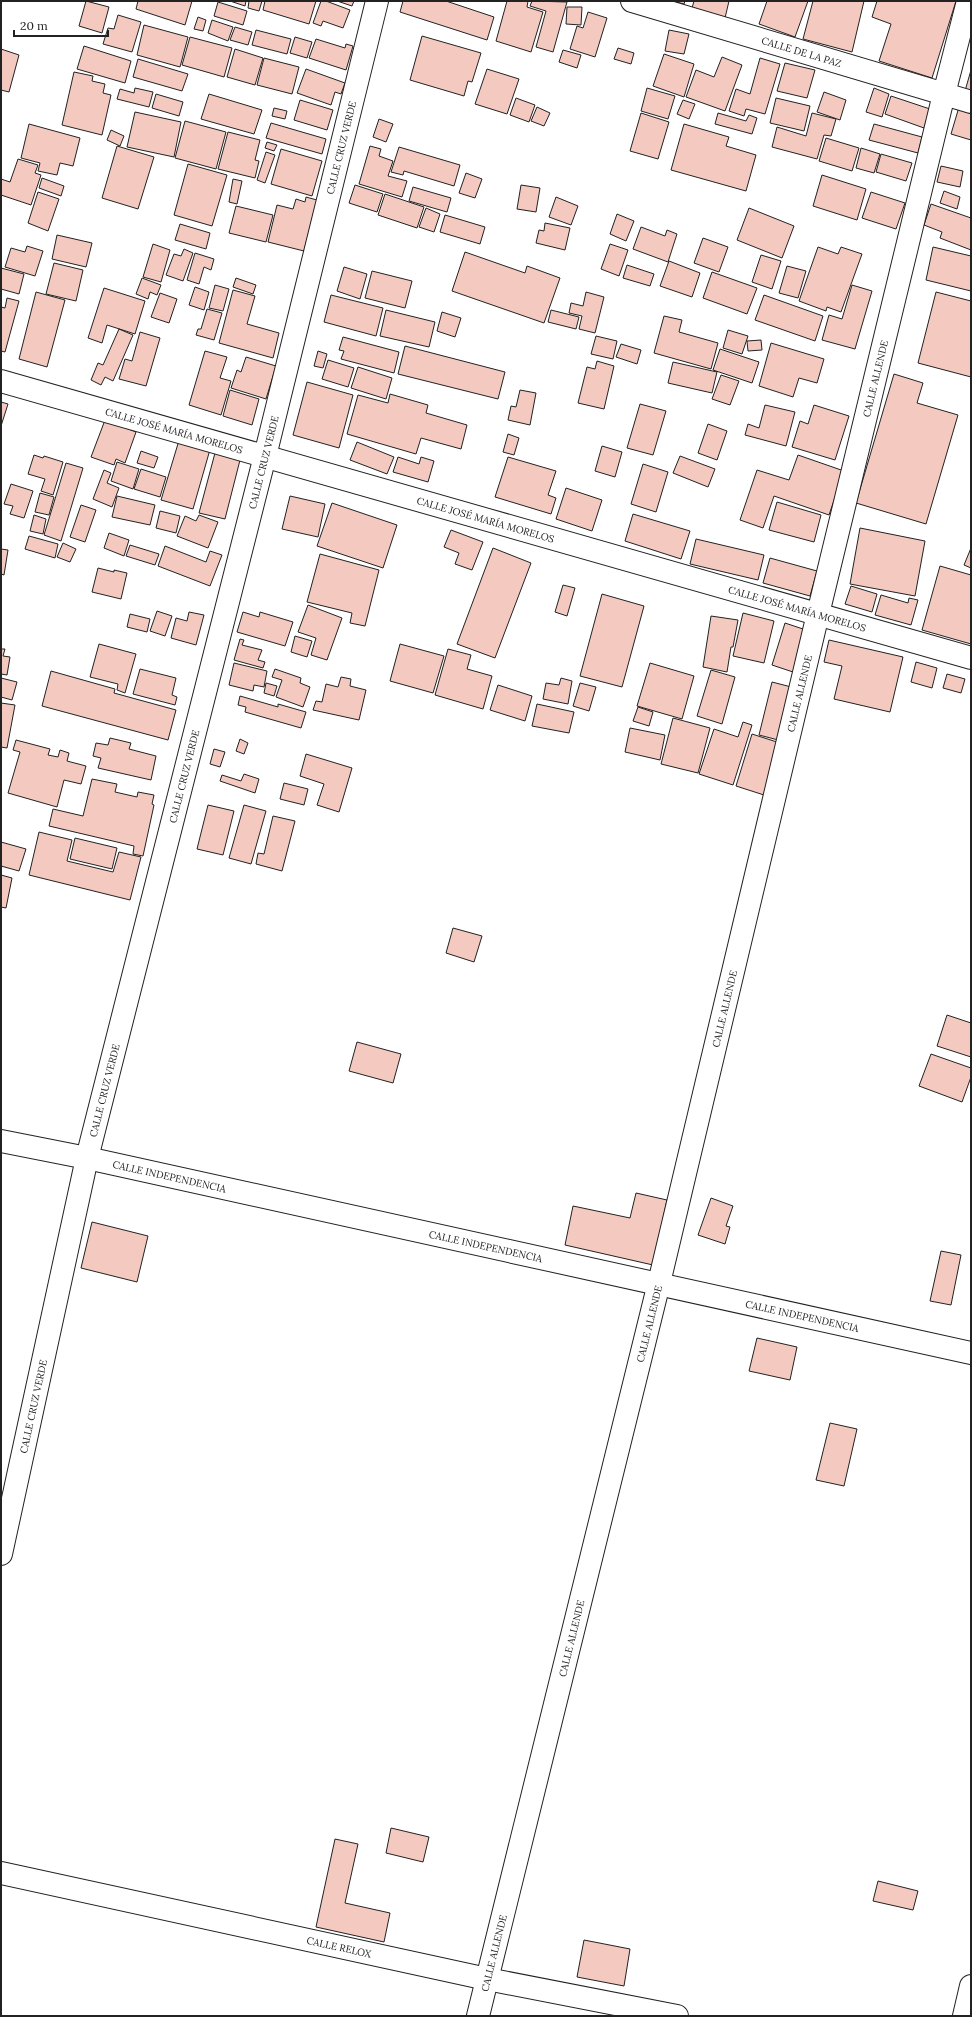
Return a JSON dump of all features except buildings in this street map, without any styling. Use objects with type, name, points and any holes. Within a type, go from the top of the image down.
[{"type":"street","name":"CALLE CRUZ VERDE","points":[[1,1554],[87,1158],[265,456],[377,1]]},
{"type":"street","name":"CALLE DE LA PAZ","points":[[632,1],[971,102]]},
{"type":"street","name":"CALLE ALLENDE","points":[[478,2016],[659,1283],[818,614],[944,94],[968,1]]},
{"type":"street","name":"CALLE JOSÉ MARÍA MORELOS","points":[[1,381],[971,658]]},
{"type":"street","name":"CALLE INDEPENDENCIA","points":[[1,1141],[87,1158],[971,1352]]},
{"type":"street","name":"CALLE RELOX","points":[[1,1873],[487,1979],[677,2016]]},
{"type":"street","points":[[964,2016],[971,1986]]}]
